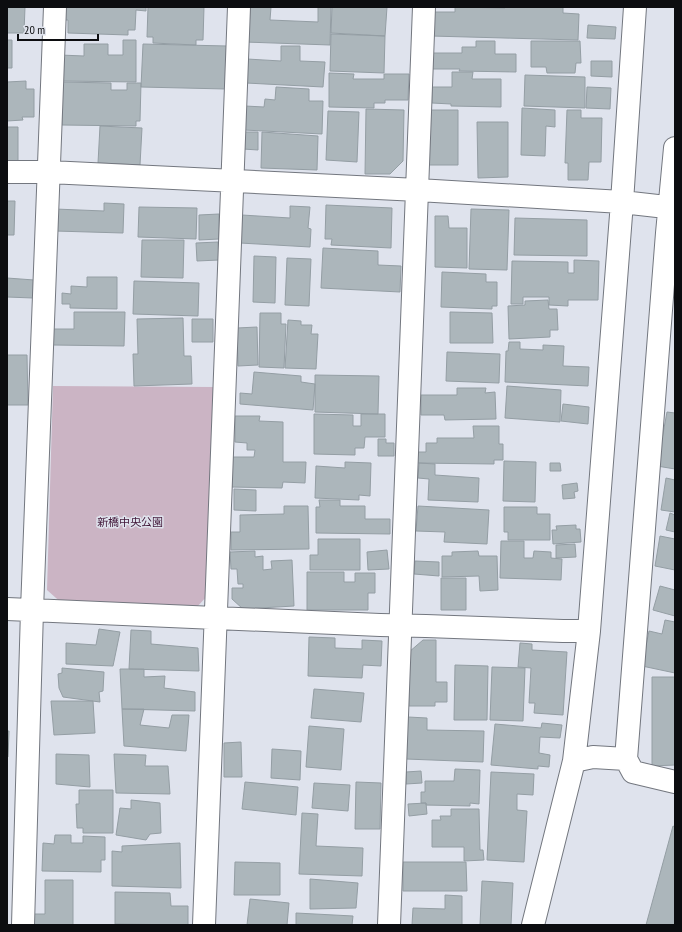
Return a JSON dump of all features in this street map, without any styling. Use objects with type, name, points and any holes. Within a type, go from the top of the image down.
[{"type":"street","points":[[23,925],[32,610],[56,7]]},
{"type":"street","points":[[204,925],[238,7]]},
{"type":"street","points":[[389,925],[424,7]]},
{"type":"street","points":[[533,925],[574,761],[589,631],[622,202],[635,7]]},
{"type":"street","points":[[675,148],[672,208],[666,248],[626,759],[633,772],[675,782]]},
{"type":"street","points":[[7,172],[49,172],[418,190],[622,202],[672,208]]},
{"type":"street","points":[[7,609],[401,626],[589,631]]},
{"type":"street","points":[[574,761],[593,757],[626,759]]},
{"type":"green space","name":"新橋中央公園","points":[[53,386],[214,387],[209,594],[195,609],[65,606],[47,590]]},
{"type":"building","points":[[7,7],[25,7],[24,33],[7,33]]},
{"type":"building","points":[[63,7],[146,7],[146,11],[136,10],[135,30],[128,30],[128,35],[68,33],[68,20],[63,20]]},
{"type":"building","points":[[148,7],[204,7],[203,40],[196,40],[196,45],[153,43],[153,37],[147,37]]},
{"type":"building","points":[[247,7],[271,7],[270,20],[318,22],[318,7],[331,7],[330,45],[245,42]]},
{"type":"building","points":[[332,7],[387,7],[385,36],[331,33]]},
{"type":"building","points":[[455,7],[563,7],[563,13],[579,14],[578,40],[431,36],[432,12],[455,12]]},
{"type":"building","points":[[588,25],[616,27],[615,39],[587,38]]},
{"type":"building","points":[[331,34],[385,36],[384,73],[330,71]]},
{"type":"building","points":[[7,40],[12,40],[12,68],[7,68]]},
{"type":"building","points":[[123,40],[136,40],[136,82],[60,81],[60,55],[84,56],[84,44],[108,44],[108,55],[123,55]]},
{"type":"building","points":[[476,41],[495,41],[495,54],[516,54],[516,72],[432,69],[433,53],[462,53],[462,47],[476,47]]},
{"type":"building","points":[[531,41],[580,41],[581,63],[576,63],[575,73],[547,73],[546,67],[531,67]]},
{"type":"building","points":[[143,44],[227,46],[226,89],[141,87]]},
{"type":"building","points":[[281,46],[300,46],[300,61],[325,62],[323,87],[246,83],[247,59],[281,61]]},
{"type":"building","points":[[591,61],[612,61],[612,77],[591,76]]},
{"type":"building","points":[[452,72],[473,72],[472,79],[501,79],[501,107],[451,106],[451,104],[432,103],[432,87],[452,87]]},
{"type":"building","points":[[329,73],[354,74],[353,79],[384,79],[384,74],[409,74],[408,100],[385,100],[385,103],[374,103],[374,108],[329,107]]},
{"type":"building","points":[[525,75],[585,77],[585,108],[524,106]]},
{"type":"building","points":[[26,81],[26,89],[34,89],[34,117],[22,117],[23,120],[7,121],[7,82]]},
{"type":"building","points":[[62,82],[111,83],[111,90],[127,90],[127,83],[141,83],[140,121],[136,121],[136,126],[62,125]]},
{"type":"building","points":[[276,87],[309,89],[309,101],[323,101],[322,134],[244,130],[245,106],[264,107],[265,99],[275,100]]},
{"type":"building","points":[[587,87],[611,88],[610,109],[586,108]]},
{"type":"building","points":[[522,108],[555,110],[555,127],[546,126],[545,156],[521,155]]},
{"type":"building","points":[[366,109],[404,110],[403,161],[390,174],[365,174]]},
{"type":"building","points":[[429,110],[458,110],[458,165],[429,165]]},
{"type":"building","points":[[567,110],[581,110],[581,118],[602,118],[601,162],[589,162],[588,180],[568,180],[568,163],[565,163]]},
{"type":"building","points":[[328,111],[359,112],[357,162],[326,160]]},
{"type":"building","points":[[477,122],[508,122],[508,177],[478,178]]},
{"type":"building","points":[[100,126],[142,128],[140,165],[98,163]]},
{"type":"building","points":[[7,127],[18,127],[18,161],[7,161]]},
{"type":"building","points":[[243,132],[258,132],[258,150],[243,149]]},
{"type":"building","points":[[262,132],[318,136],[317,170],[261,168]]},
{"type":"building","points":[[7,201],[15,201],[14,235],[7,235]]},
{"type":"building","points":[[104,203],[124,204],[123,233],[55,231],[55,209],[104,211]]},
{"type":"building","points":[[326,205],[392,208],[391,248],[331,245],[332,239],[325,239]]},
{"type":"building","points":[[290,206],[310,207],[308,228],[311,229],[310,247],[240,243],[242,215],[290,218]]},
{"type":"building","points":[[139,207],[197,208],[196,239],[138,237]]},
{"type":"building","points":[[471,209],[509,210],[507,270],[469,269]]},
{"type":"building","points":[[219,214],[219,239],[199,240],[199,215]]},
{"type":"building","points":[[435,216],[448,216],[449,228],[467,228],[467,268],[435,267]]},
{"type":"building","points":[[515,218],[587,220],[587,256],[514,255]]},
{"type":"building","points":[[142,240],[184,240],[183,278],[141,277]]},
{"type":"building","points":[[218,242],[219,260],[197,261],[196,243]]},
{"type":"building","points":[[323,248],[378,251],[378,265],[401,266],[400,292],[321,288]]},
{"type":"building","points":[[254,256],[276,257],[275,303],[253,302]]},
{"type":"building","points":[[287,258],[311,259],[309,306],[285,305]]},
{"type":"building","points":[[574,260],[599,261],[598,300],[568,300],[568,306],[549,305],[549,297],[523,297],[523,304],[511,304],[512,261],[568,262],[568,273],[574,273]]},
{"type":"building","points":[[442,272],[486,274],[486,282],[497,282],[497,306],[492,306],[492,309],[441,307]]},
{"type":"building","points":[[87,277],[117,277],[117,309],[70,308],[70,304],[62,304],[62,293],[71,294],[71,286],[87,287]]},
{"type":"building","points":[[7,278],[34,280],[33,298],[7,297]]},
{"type":"building","points":[[134,281],[199,283],[198,316],[133,314]]},
{"type":"building","points":[[548,300],[549,309],[557,309],[558,330],[550,330],[550,337],[509,339],[508,306],[525,305],[525,301]]},
{"type":"building","points":[[74,312],[125,312],[124,346],[53,345],[53,329],[74,329]]},
{"type":"building","points":[[450,312],[492,313],[493,343],[450,343]]},
{"type":"building","points":[[260,313],[281,313],[281,324],[286,324],[284,368],[259,367]]},
{"type":"building","points":[[183,318],[184,356],[191,356],[192,384],[134,386],[133,354],[138,354],[137,319]]},
{"type":"building","points":[[192,319],[213,319],[213,342],[192,342]]},
{"type":"building","points":[[288,320],[301,321],[301,325],[312,325],[311,334],[318,334],[316,369],[285,368]]},
{"type":"building","points":[[257,327],[258,365],[238,366],[237,328]]},
{"type":"building","points":[[509,342],[520,342],[520,349],[543,350],[543,345],[564,346],[563,366],[589,367],[588,386],[505,382],[506,351],[508,351]]},
{"type":"building","points":[[447,352],[500,354],[499,383],[446,381]]},
{"type":"building","points":[[7,355],[27,355],[28,405],[7,405]]},
{"type":"building","points":[[254,372],[301,376],[301,382],[315,384],[313,410],[240,404],[240,393],[252,394]]},
{"type":"building","points":[[315,375],[379,376],[378,414],[315,412]]},
{"type":"building","points":[[507,386],[561,390],[560,422],[505,418]]},
{"type":"building","points":[[457,388],[486,388],[485,393],[495,392],[496,419],[445,420],[444,415],[421,415],[421,395],[457,395]]},
{"type":"building","points":[[563,404],[589,407],[588,424],[561,421]]},
{"type":"building","points":[[667,412],[675,413],[675,469],[657,466]]},
{"type":"building","points":[[314,414],[353,415],[353,426],[361,426],[361,414],[385,414],[385,437],[365,437],[364,448],[355,448],[355,455],[314,454]]},
{"type":"building","points":[[235,416],[260,416],[259,421],[283,422],[283,462],[306,462],[305,483],[283,482],[282,488],[231,487],[232,457],[254,457],[255,450],[247,450],[247,443],[235,442]]},
{"type":"building","points":[[473,426],[499,426],[499,444],[503,444],[503,460],[494,460],[494,464],[417,463],[418,452],[426,452],[426,443],[437,443],[437,438],[474,438]]},
{"type":"building","points":[[378,439],[386,439],[386,443],[394,443],[394,456],[378,456]]},
{"type":"building","points":[[504,461],[536,462],[535,502],[503,501]]},
{"type":"building","points":[[345,462],[371,463],[370,496],[359,495],[359,500],[315,498],[316,466],[345,468]]},
{"type":"building","points":[[419,463],[435,464],[435,475],[479,478],[478,502],[428,500],[429,479],[418,478]]},
{"type":"building","points":[[550,463],[560,463],[561,471],[550,471]]},
{"type":"building","points":[[666,478],[675,480],[675,512],[661,510]]},
{"type":"building","points":[[577,483],[578,491],[574,492],[575,498],[563,499],[562,485]]},
{"type":"building","points":[[234,489],[256,490],[256,511],[234,510]]},
{"type":"building","points":[[319,500],[340,500],[340,506],[365,506],[365,519],[390,519],[390,534],[316,533],[316,507],[320,507]]},
{"type":"building","points":[[284,506],[308,506],[309,549],[231,550],[231,532],[240,532],[240,515],[284,514]]},
{"type":"building","points":[[418,506],[489,510],[487,544],[444,542],[445,532],[416,531]]},
{"type":"building","points":[[504,507],[537,507],[537,514],[550,514],[550,540],[508,540],[508,532],[504,532]]},
{"type":"building","points":[[670,513],[675,515],[675,532],[666,530]]},
{"type":"building","points":[[576,525],[576,529],[580,529],[581,542],[553,544],[552,530],[557,530],[556,526]]},
{"type":"building","points":[[660,536],[675,539],[675,570],[655,566]]},
{"type":"building","points":[[318,539],[360,539],[360,570],[310,570],[310,555],[318,555]]},
{"type":"building","points":[[501,541],[524,541],[524,558],[533,558],[534,551],[551,552],[551,558],[562,559],[561,580],[500,578]]},
{"type":"building","points":[[575,544],[576,557],[556,558],[556,545]]},
{"type":"building","points":[[387,550],[389,569],[368,570],[367,552]]},
{"type":"building","points":[[255,551],[255,557],[263,556],[263,570],[272,569],[271,561],[292,560],[294,606],[243,609],[232,599],[232,588],[243,588],[243,584],[238,584],[237,569],[231,569],[230,552]]},
{"type":"building","points":[[478,551],[479,556],[497,556],[498,590],[480,591],[479,576],[442,577],[442,556],[452,556],[452,552]]},
{"type":"building","points":[[415,561],[439,562],[439,576],[414,574]]},
{"type":"building","points":[[307,572],[344,572],[344,582],[355,582],[355,573],[375,573],[375,593],[368,593],[368,610],[307,610]]},
{"type":"building","points":[[441,578],[466,578],[466,610],[441,610]]},
{"type":"building","points":[[660,586],[675,590],[675,616],[653,610]]},
{"type":"building","points":[[665,620],[675,622],[675,673],[642,666],[649,631],[662,634]]},
{"type":"building","points":[[99,629],[120,632],[113,666],[66,664],[66,643],[96,645]]},
{"type":"building","points":[[131,630],[151,631],[151,644],[198,648],[199,671],[129,669]]},
{"type":"building","points":[[309,637],[335,638],[335,648],[362,649],[362,640],[382,641],[381,666],[363,665],[362,678],[308,676]]},
{"type":"building","points":[[423,640],[436,640],[436,682],[447,682],[447,702],[435,702],[435,706],[409,706],[409,652]]},
{"type":"building","points":[[520,643],[532,644],[532,650],[567,652],[563,715],[534,713],[535,703],[529,703],[531,668],[518,667]]},
{"type":"building","points":[[455,665],[488,666],[487,720],[454,720]]},
{"type":"building","points":[[492,667],[525,668],[523,721],[490,720]]},
{"type":"building","points":[[62,668],[104,672],[103,691],[99,692],[100,702],[63,697],[59,688],[58,674],[62,673]]},
{"type":"building","points":[[120,669],[144,669],[144,677],[165,676],[164,688],[195,692],[195,711],[122,709]]},
{"type":"building","points":[[652,677],[675,677],[675,765],[652,766]]},
{"type":"building","points":[[314,689],[364,693],[361,722],[311,718]]},
{"type":"building","points":[[51,701],[93,701],[95,733],[54,735]]},
{"type":"building","points":[[122,709],[144,709],[140,725],[169,728],[172,715],[189,715],[186,751],[124,746]]},
{"type":"building","points":[[408,717],[427,718],[427,730],[484,731],[483,762],[406,759]]},
{"type":"building","points":[[542,723],[562,725],[560,738],[540,737],[539,753],[550,755],[549,767],[538,766],[538,769],[491,765],[495,724],[541,728]]},
{"type":"building","points":[[309,726],[344,729],[341,770],[306,767]]},
{"type":"building","points":[[7,731],[9,731],[8,757],[7,757]]},
{"type":"building","points":[[241,742],[242,777],[224,777],[224,743]]},
{"type":"building","points":[[272,749],[301,751],[300,780],[271,778]]},
{"type":"building","points":[[56,754],[89,755],[90,787],[56,784]]},
{"type":"building","points":[[114,754],[146,755],[145,766],[168,766],[170,794],[116,793]]},
{"type":"building","points":[[455,769],[480,770],[479,804],[470,803],[470,806],[426,805],[426,803],[421,803],[421,792],[425,792],[425,781],[454,781]]},
{"type":"building","points":[[421,771],[422,783],[406,784],[406,772]]},
{"type":"building","points":[[491,772],[534,774],[533,795],[517,794],[517,810],[527,811],[524,862],[487,860]]},
{"type":"building","points":[[245,782],[298,787],[296,815],[242,809]]},
{"type":"building","points":[[356,782],[381,783],[380,829],[355,829]]},
{"type":"building","points":[[314,783],[350,785],[348,811],[312,808]]},
{"type":"building","points":[[79,790],[113,790],[113,833],[83,833],[83,828],[77,828],[76,804],[79,804]]},
{"type":"building","points":[[131,800],[160,803],[161,833],[150,834],[146,840],[116,835],[120,808],[131,809]]},
{"type":"building","points":[[426,803],[427,814],[409,816],[408,804]]},
{"type":"building","points":[[451,809],[479,809],[480,850],[483,850],[484,860],[464,861],[464,847],[432,847],[432,820],[441,820],[440,816],[451,816]]},
{"type":"building","points":[[302,813],[318,814],[316,846],[363,848],[362,876],[299,874]]},
{"type":"building","points":[[673,826],[675,827],[675,925],[646,925]]},
{"type":"building","points":[[55,835],[71,835],[71,843],[83,843],[83,836],[105,837],[105,860],[101,860],[101,872],[42,871],[43,843],[54,844]]},
{"type":"building","points":[[180,843],[181,888],[112,886],[112,851],[122,852],[122,846]]},
{"type":"building","points":[[235,862],[280,863],[280,895],[234,895]]},
{"type":"building","points":[[403,862],[466,862],[467,891],[403,891]]},
{"type":"building","points":[[310,879],[358,883],[356,908],[310,909]]},
{"type":"building","points":[[45,880],[73,880],[73,925],[31,925],[31,914],[45,914]]},
{"type":"building","points":[[482,881],[513,883],[511,925],[480,925]]},
{"type":"building","points":[[115,892],[170,893],[171,906],[188,906],[188,925],[115,924]]},
{"type":"building","points":[[445,895],[462,896],[462,925],[412,925],[413,908],[445,909]]},
{"type":"building","points":[[250,899],[289,903],[287,925],[247,925]]},
{"type":"building","points":[[296,913],[353,916],[352,925],[296,925]]}]
